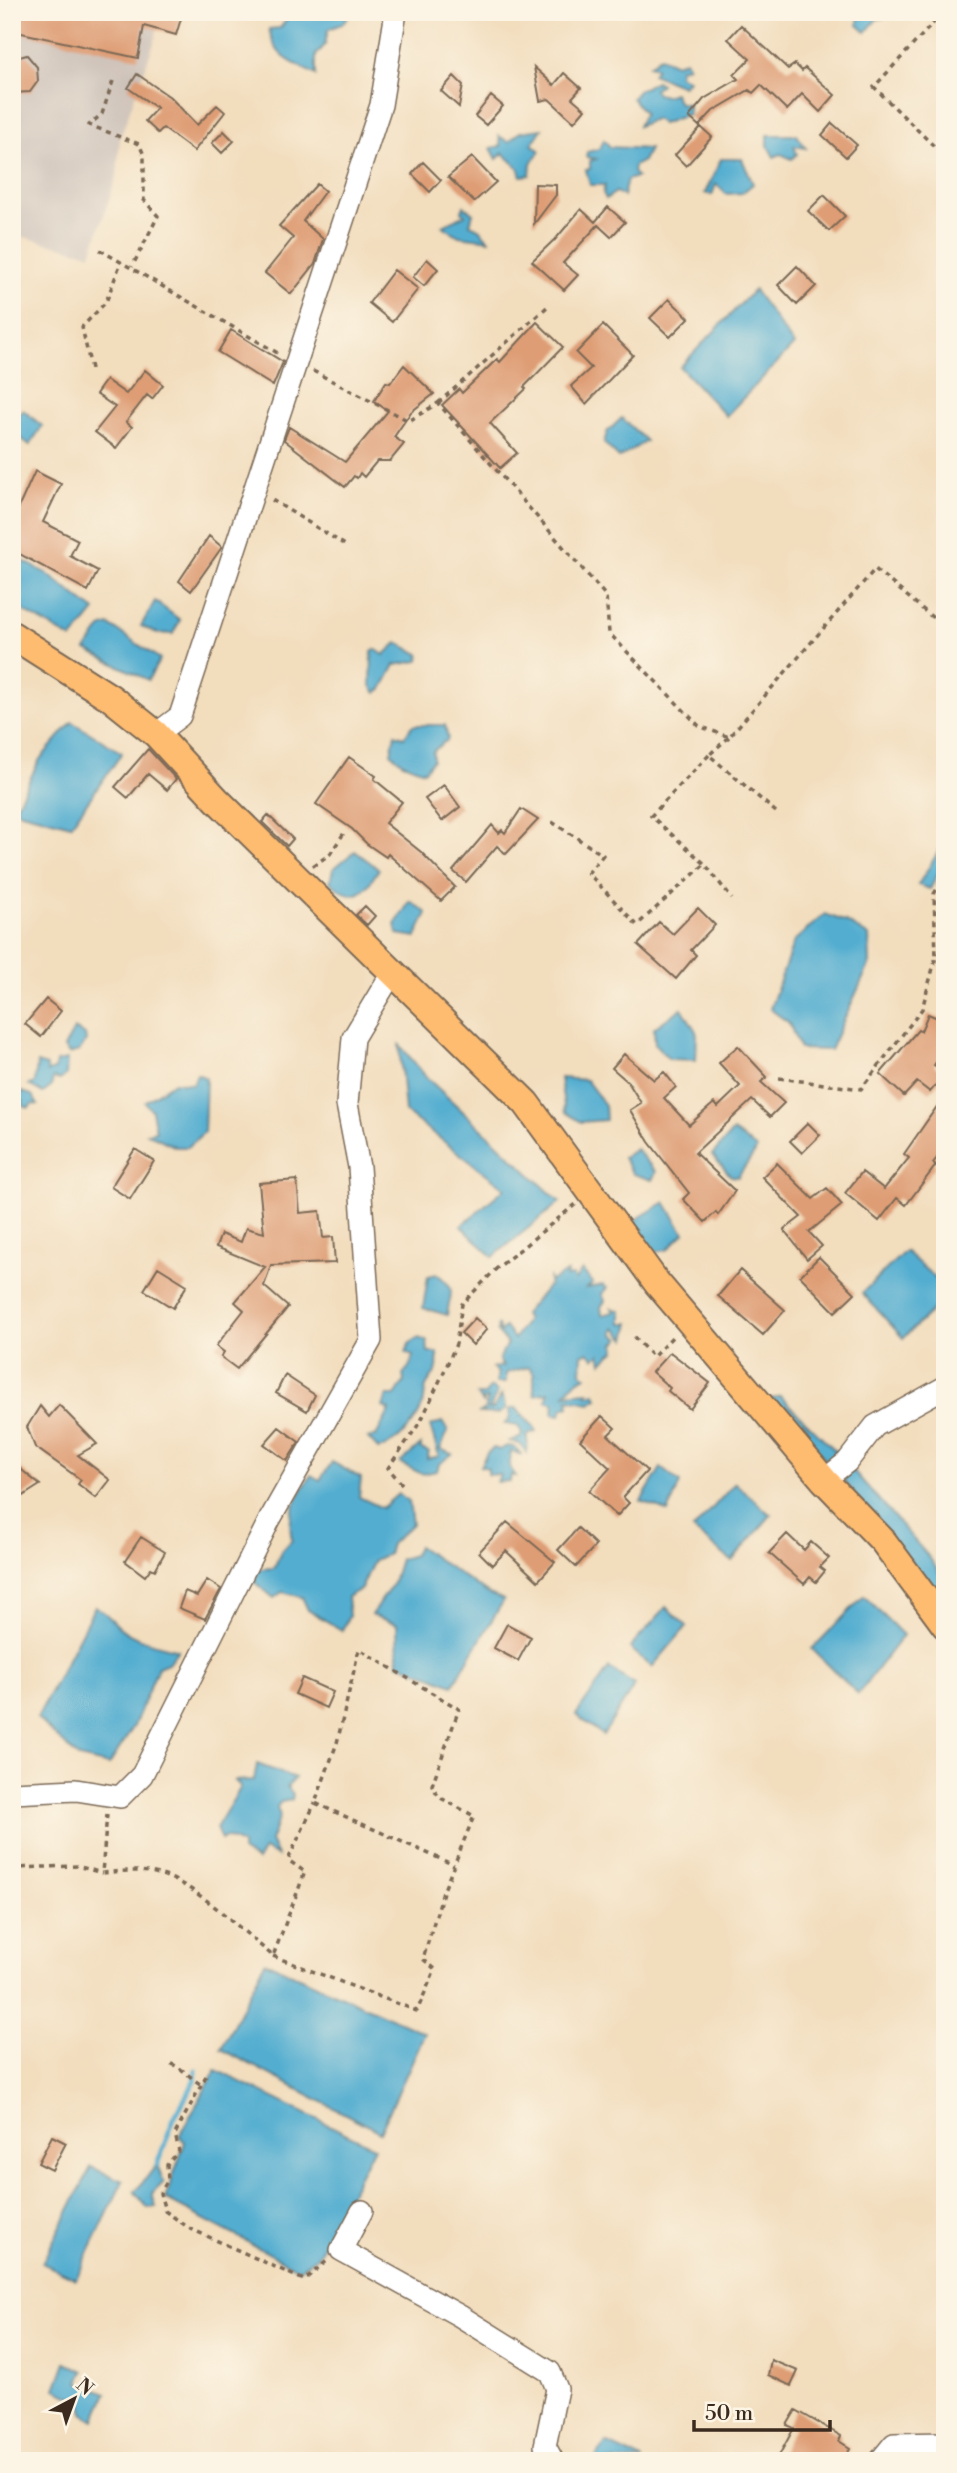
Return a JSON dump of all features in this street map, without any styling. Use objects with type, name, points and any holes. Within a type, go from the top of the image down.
[{"type":"main road","points":[[12,635],[111,698],[156,734],[217,800],[526,1103],[657,1283],[824,1480],[883,1541],[945,1625]]},
{"type":"street","points":[[156,734],[180,716],[298,364],[381,105],[396,12]]},
{"type":"street","points":[[12,1793],[76,1790],[120,1797],[142,1775],[270,1518],[371,1340],[359,1167],[347,1104],[353,1038],[392,974]]},
{"type":"street","points":[[824,1480],[847,1462],[875,1426],[945,1387]]},
{"type":"street","points":[[362,2211],[341,2249],[460,2316],[550,2372],[558,2389],[545,2446],[552,2461]]},
{"type":"street","points":[[880,2461],[894,2444],[945,2443]]},
{"type":"path","points":[[945,22],[937,19],[874,87],[945,157]]},
{"type":"path","points":[[113,81],[102,114],[89,125],[139,144],[144,155],[145,200],[158,216],[132,267]]},
{"type":"path","points":[[100,250],[195,307],[409,421],[438,402],[547,307]]},
{"type":"path","points":[[91,369],[82,327],[106,302],[121,262]]},
{"type":"path","points":[[438,402],[606,596],[609,633],[699,726],[729,737]]},
{"type":"path","points":[[255,490],[345,545]]},
{"type":"path","points":[[732,899],[705,864],[651,816],[729,737],[875,569],[945,628]]},
{"type":"path","points":[[709,755],[776,812]]},
{"type":"path","points":[[552,822],[603,855],[588,873],[637,925],[705,864]]},
{"type":"path","points":[[779,1078],[861,1089],[922,1009],[936,957],[934,894],[945,876]]},
{"type":"path","points":[[402,1484],[388,1468],[421,1420],[447,1365],[456,1344],[462,1304],[496,1269],[582,1199]]},
{"type":"path","points":[[634,1337],[653,1357],[682,1327]]},
{"type":"path","points":[[12,1868],[77,1866],[102,1873],[128,1871],[163,1875],[196,1894],[273,1956],[417,2011],[435,1969],[423,1959],[454,1865],[474,1816],[439,1797],[432,1785],[459,1709],[359,1649],[337,1743],[315,1803],[288,1860],[305,1872],[273,1956]]},
{"type":"path","points":[[102,1873],[107,1795]]},
{"type":"path","points":[[315,1803],[454,1865]]},
{"type":"path","points":[[171,2064],[179,2066],[188,2077],[202,2085]]},
{"type":"path","points":[[206,2076],[175,2134],[178,2151],[167,2165],[168,2180],[160,2193],[166,2211],[198,2232],[304,2280],[341,2249]]},
{"type":"shaded area","points":[[12,12],[160,12],[155,40],[120,138],[117,175],[91,254],[12,234]]},
{"type":"water","points":[[293,12],[348,12],[349,16],[342,24],[328,29],[325,45],[316,55],[316,75],[285,58],[272,39],[269,29],[280,28]]},
{"type":"water","points":[[859,12],[882,12],[886,17],[877,19],[866,32],[858,25]]},
{"type":"water","points":[[660,57],[676,64],[685,60],[688,66],[680,68],[679,75],[688,80],[683,86],[652,74],[656,68],[649,65]]},
{"type":"water","points":[[656,81],[661,84],[654,89],[657,94],[665,96],[674,93],[679,103],[688,104],[688,114],[662,124],[655,119],[638,126],[644,113],[632,98],[638,91]]},
{"type":"water","points":[[542,129],[532,144],[540,151],[531,163],[530,175],[521,176],[518,167],[503,153],[497,159],[491,148],[501,146],[499,136],[509,142],[520,132]]},
{"type":"water","points":[[768,135],[797,135],[806,148],[794,146],[797,154],[792,159],[781,154],[774,157],[768,146]]},
{"type":"water","points":[[604,140],[610,147],[649,149],[643,161],[634,166],[633,172],[637,177],[627,180],[623,196],[616,192],[606,199],[603,193],[605,185],[590,185],[586,170],[590,169],[590,161],[596,159],[586,157],[587,152],[599,149]]},
{"type":"water","points":[[721,159],[742,159],[753,184],[742,193],[726,194],[716,184],[712,195],[705,193]]},
{"type":"water","points":[[464,206],[473,213],[470,224],[477,227],[489,240],[459,236],[443,226],[465,215],[462,211]]},
{"type":"water","points":[[754,290],[794,345],[726,416],[680,367]]},
{"type":"water","points":[[23,410],[42,426],[30,445],[12,432],[12,421]]},
{"type":"water","points":[[622,418],[646,441],[619,458],[604,443],[607,432]]},
{"type":"water","points":[[12,555],[46,573],[95,611],[72,639],[12,604]]},
{"type":"water","points":[[155,601],[180,620],[173,634],[156,633],[141,626]]},
{"type":"water","points":[[109,625],[160,659],[148,680],[86,650],[101,628]]},
{"type":"water","points":[[397,643],[420,654],[419,661],[395,665],[382,689],[376,693],[371,686],[372,652],[375,649],[384,655]]},
{"type":"water","points":[[72,722],[122,753],[71,825],[14,810],[40,759]]},
{"type":"water","points":[[413,725],[445,725],[448,739],[433,751],[433,760],[424,771],[403,763],[391,753],[395,734],[404,737]]},
{"type":"water","points":[[945,841],[945,861],[930,889],[918,885]]},
{"type":"water","points":[[355,851],[379,869],[363,890],[353,895],[330,882],[333,869]]},
{"type":"water","points":[[410,901],[427,913],[416,937],[398,934],[395,925]]},
{"type":"water","points":[[825,914],[846,922],[869,936],[870,963],[830,1050],[800,1049],[789,1023],[770,1009],[794,941]]},
{"type":"water","points":[[682,1008],[697,1033],[696,1060],[669,1059],[655,1044],[654,1028]]},
{"type":"water","points":[[74,1029],[85,1035],[86,1041],[79,1051],[69,1054],[64,1048]]},
{"type":"water","points":[[399,1044],[427,1078],[560,1202],[493,1257],[461,1226],[505,1188],[405,1112]]},
{"type":"water","points":[[67,1060],[66,1075],[60,1080],[53,1078],[51,1087],[43,1093],[29,1085],[35,1083],[37,1063],[47,1066],[47,1072],[55,1070],[56,1062]]},
{"type":"water","points":[[197,1074],[206,1078],[204,1132],[188,1147],[176,1147],[147,1133],[156,1131],[152,1111],[145,1102],[174,1082],[193,1084]]},
{"type":"water","points":[[560,1078],[586,1080],[605,1105],[606,1120],[581,1122],[565,1112]]},
{"type":"water","points":[[13,1093],[32,1095],[38,1105],[32,1104],[29,1108],[23,1106],[23,1101],[15,1101]]},
{"type":"water","points":[[733,1131],[757,1149],[738,1177],[731,1176],[712,1155]]},
{"type":"water","points":[[636,1149],[656,1172],[652,1180],[633,1174],[623,1158]]},
{"type":"water","points":[[665,1202],[684,1233],[667,1250],[647,1253],[633,1236],[635,1220]]},
{"type":"water","points":[[905,1251],[945,1287],[945,1299],[903,1338],[862,1293]]},
{"type":"water","points":[[582,1270],[593,1283],[587,1288],[603,1285],[607,1288],[602,1294],[605,1301],[601,1307],[602,1315],[614,1312],[612,1308],[621,1311],[621,1323],[630,1323],[626,1339],[615,1328],[613,1333],[620,1339],[615,1343],[616,1350],[602,1362],[600,1354],[594,1358],[588,1352],[582,1355],[581,1372],[586,1376],[575,1382],[565,1394],[589,1392],[587,1396],[595,1393],[598,1398],[590,1403],[568,1399],[569,1406],[563,1408],[560,1415],[553,1414],[554,1403],[546,1400],[549,1392],[534,1395],[534,1374],[529,1367],[506,1373],[506,1383],[496,1383],[498,1373],[492,1368],[503,1366],[499,1360],[507,1343],[497,1332],[498,1325],[500,1333],[505,1327],[514,1339],[527,1320],[524,1314],[549,1285],[549,1278],[551,1281],[567,1272],[566,1277],[572,1276],[575,1280]]},
{"type":"water","points":[[437,1274],[448,1284],[451,1292],[447,1315],[423,1308],[428,1276]]},
{"type":"water","points":[[418,1338],[427,1341],[428,1353],[437,1353],[437,1370],[426,1387],[423,1404],[411,1425],[399,1438],[378,1449],[368,1438],[376,1436],[390,1410],[383,1407],[387,1396],[395,1396],[404,1382],[403,1374],[411,1365],[413,1356],[406,1353],[409,1344]]},
{"type":"water","points":[[490,1387],[498,1392],[489,1409],[493,1409],[502,1394],[506,1409],[498,1414],[480,1413],[485,1410],[488,1399],[483,1400],[484,1404],[477,1395],[485,1395]]},
{"type":"water","points":[[780,1396],[846,1461],[835,1470],[769,1400]]},
{"type":"water","points":[[516,1408],[536,1432],[528,1434],[527,1453],[520,1444],[510,1441],[520,1438],[522,1433],[518,1426],[505,1424],[510,1418],[509,1409]]},
{"type":"water","points":[[442,1422],[448,1431],[440,1449],[452,1454],[439,1464],[437,1471],[422,1474],[400,1463],[421,1445],[421,1449],[429,1452],[427,1459],[439,1456],[430,1426]]},
{"type":"water","points":[[507,1446],[514,1447],[522,1455],[511,1451],[509,1466],[516,1476],[511,1475],[510,1481],[497,1482],[500,1475],[488,1474],[488,1468],[480,1466],[487,1453],[494,1448],[499,1450]]},
{"type":"water","points":[[332,1462],[361,1478],[359,1497],[382,1508],[398,1494],[409,1501],[412,1524],[391,1544],[388,1554],[374,1560],[361,1589],[347,1597],[349,1616],[342,1630],[308,1610],[302,1597],[282,1592],[274,1598],[253,1581],[259,1569],[274,1568],[281,1552],[292,1540],[290,1521],[294,1506],[311,1475],[320,1480]]},
{"type":"water","points":[[661,1468],[680,1483],[668,1512],[641,1501]]},
{"type":"water","points":[[851,1468],[929,1557],[945,1582],[945,1609],[843,1480]]},
{"type":"water","points":[[735,1483],[771,1515],[732,1561],[693,1530]]},
{"type":"water","points":[[418,1546],[489,1594],[504,1600],[453,1685],[398,1663],[397,1624],[371,1615],[392,1585],[400,1559],[414,1555]]},
{"type":"water","points":[[864,1596],[903,1635],[858,1694],[812,1649]]},
{"type":"water","points":[[95,1606],[129,1634],[178,1650],[168,1663],[158,1667],[134,1726],[109,1765],[79,1758],[37,1718]]},
{"type":"water","points":[[666,1607],[687,1626],[652,1667],[630,1648]]},
{"type":"water","points":[[609,1668],[635,1685],[603,1735],[576,1715]]},
{"type":"water","points":[[257,1764],[295,1778],[287,1786],[293,1794],[292,1800],[281,1802],[277,1807],[280,1816],[270,1841],[277,1856],[264,1849],[257,1861],[242,1851],[242,1844],[226,1837],[221,1840],[216,1828],[241,1787],[235,1781],[254,1780]]},
{"type":"water","points":[[265,1962],[425,2033],[380,2132],[221,2049]]},
{"type":"water","points":[[216,2070],[374,2147],[318,2256],[299,2269],[165,2199],[185,2142],[179,2136]]},
{"type":"water","points":[[157,2165],[164,2182],[152,2194],[156,2207],[147,2207],[134,2191]]},
{"type":"water","points":[[91,2167],[123,2181],[76,2279],[42,2263]]},
{"type":"water","points":[[66,2362],[84,2371],[79,2382],[107,2393],[95,2420],[84,2413],[81,2401],[56,2389]]},
{"type":"water","points":[[606,2443],[642,2460],[642,2461],[594,2461]]},
{"type":"building","points":[[12,12],[183,12],[176,35],[144,26],[138,58],[12,31]]},
{"type":"building","points":[[741,25],[788,69],[795,64],[802,71],[805,68],[835,95],[820,112],[802,94],[787,110],[761,85],[753,93],[749,90],[713,111],[699,126],[689,117],[704,99],[738,79],[734,75],[750,59],[728,39]]},
{"type":"building","points":[[27,55],[37,67],[38,81],[30,92],[12,93],[12,59]]},
{"type":"building","points":[[534,67],[554,85],[564,73],[581,88],[572,98],[585,109],[574,122],[549,99],[540,101]]},
{"type":"building","points":[[137,74],[170,97],[197,125],[217,105],[225,112],[194,151],[163,128],[158,133],[145,121],[157,108],[128,88]]},
{"type":"building","points":[[454,76],[463,85],[459,107],[441,91]]},
{"type":"building","points":[[491,96],[503,106],[486,125],[475,116]]},
{"type":"building","points":[[832,123],[857,145],[846,157],[822,135]]},
{"type":"building","points":[[701,127],[712,137],[686,166],[675,155]]},
{"type":"building","points":[[224,131],[234,141],[222,153],[212,143]]},
{"type":"building","points":[[472,157],[496,182],[474,202],[448,177]]},
{"type":"building","points":[[423,162],[441,180],[430,192],[412,174]]},
{"type":"building","points":[[317,184],[325,191],[303,221],[323,239],[315,264],[291,294],[265,273],[293,238],[279,226]]},
{"type":"building","points":[[535,184],[556,185],[556,195],[534,224]]},
{"type":"building","points":[[824,195],[845,216],[829,231],[808,211]]},
{"type":"building","points":[[608,207],[625,222],[611,237],[598,225],[563,263],[578,275],[564,290],[532,261],[555,239],[554,241],[581,209],[595,222]]},
{"type":"building","points":[[427,259],[438,269],[424,286],[413,277]]},
{"type":"building","points":[[797,266],[816,286],[797,305],[778,285]]},
{"type":"building","points":[[394,270],[418,289],[392,322],[369,303]]},
{"type":"building","points":[[669,299],[689,318],[670,337],[650,318]]},
{"type":"building","points":[[537,322],[563,347],[524,387],[526,389],[490,423],[517,453],[500,468],[442,405],[459,389],[462,393],[497,359],[500,362]]},
{"type":"building","points":[[603,325],[633,355],[586,404],[571,386],[591,368],[576,353]]},
{"type":"building","points":[[231,330],[283,362],[273,386],[218,352]]},
{"type":"building","points":[[404,365],[434,394],[411,412],[394,437],[404,444],[390,461],[377,461],[364,477],[360,473],[357,478],[354,476],[345,487],[284,440],[289,427],[345,462],[388,411],[374,401],[386,382],[390,383]]},
{"type":"building","points":[[145,370],[163,385],[152,399],[147,395],[126,422],[132,427],[116,448],[95,432],[115,407],[96,394],[106,380],[126,394]]},
{"type":"building","points":[[35,471],[61,484],[43,522],[78,540],[70,556],[98,571],[88,591],[12,550],[12,522]]},
{"type":"building","points":[[209,536],[222,547],[191,591],[179,581]]},
{"type":"building","points":[[148,749],[176,779],[167,790],[148,774],[128,798],[115,787]]},
{"type":"building","points":[[349,757],[376,776],[374,779],[402,802],[385,823],[421,852],[455,887],[441,901],[388,854],[386,857],[367,844],[352,829],[316,804]]},
{"type":"building","points":[[444,785],[460,807],[442,821],[425,799]]},
{"type":"building","points":[[521,809],[538,820],[506,854],[497,846],[466,882],[453,871],[492,825],[499,833],[502,830],[505,833]]},
{"type":"building","points":[[268,815],[293,839],[287,846],[262,822]]},
{"type":"building","points":[[365,906],[375,916],[367,925],[356,915]]},
{"type":"building","points":[[698,908],[715,925],[691,950],[696,955],[676,979],[638,945],[659,922],[673,934]]},
{"type":"building","points":[[46,999],[61,1011],[41,1037],[25,1024]]},
{"type":"building","points":[[928,1014],[945,1021],[945,1049],[934,1065],[945,1074],[930,1092],[917,1082],[904,1096],[880,1074],[918,1030],[921,1031]]},
{"type":"building","points":[[738,1046],[767,1077],[761,1082],[784,1103],[770,1117],[752,1100],[695,1153],[735,1191],[718,1215],[716,1212],[705,1222],[683,1199],[689,1193],[649,1142],[630,1110],[641,1103],[628,1082],[612,1068],[624,1054],[654,1080],[664,1072],[676,1087],[664,1098],[689,1125],[714,1103],[718,1107],[740,1086],[719,1063]]},
{"type":"building","points":[[945,1095],[945,1148],[933,1163],[936,1165],[906,1205],[897,1198],[879,1221],[845,1193],[862,1172],[884,1189],[909,1158],[904,1154]]},
{"type":"building","points":[[808,1123],[820,1135],[802,1153],[790,1141]]},
{"type":"building","points":[[135,1149],[154,1161],[130,1199],[111,1187]]},
{"type":"building","points":[[777,1163],[813,1199],[827,1188],[842,1205],[809,1232],[822,1246],[807,1259],[784,1230],[801,1217],[762,1177]]},
{"type":"building","points":[[297,1180],[300,1213],[320,1211],[323,1238],[333,1237],[335,1263],[271,1265],[264,1286],[288,1307],[237,1369],[221,1357],[224,1352],[216,1346],[244,1310],[235,1302],[265,1267],[216,1247],[221,1234],[241,1242],[246,1228],[264,1233],[259,1183]]},
{"type":"building","points":[[819,1257],[855,1293],[835,1312],[800,1276]]},
{"type":"building","points":[[158,1267],[187,1285],[173,1308],[144,1290]]},
{"type":"building","points":[[740,1270],[785,1310],[763,1335],[718,1296]]},
{"type":"building","points":[[475,1318],[487,1329],[473,1345],[461,1333]]},
{"type":"building","points":[[670,1352],[710,1383],[690,1409],[668,1391],[670,1388],[652,1372]]},
{"type":"building","points":[[285,1375],[315,1395],[307,1411],[276,1393]]},
{"type":"building","points":[[59,1405],[97,1444],[78,1455],[110,1480],[96,1498],[78,1484],[81,1480],[35,1447],[27,1427],[40,1406],[49,1417]]},
{"type":"building","points":[[602,1416],[615,1428],[608,1435],[647,1471],[623,1497],[629,1503],[617,1516],[589,1491],[610,1468],[580,1440]]},
{"type":"building","points":[[279,1427],[299,1442],[287,1461],[264,1444]]},
{"type":"building","points":[[12,1462],[40,1485],[12,1503]]},
{"type":"building","points":[[507,1522],[555,1562],[538,1581],[506,1551],[492,1565],[479,1552]]},
{"type":"building","points":[[578,1528],[596,1545],[576,1567],[558,1550]]},
{"type":"building","points":[[787,1534],[804,1550],[811,1542],[829,1558],[820,1567],[825,1571],[816,1582],[810,1577],[804,1584],[769,1553]]},
{"type":"building","points":[[141,1537],[165,1552],[155,1570],[151,1568],[145,1576],[125,1561]]},
{"type":"building","points":[[207,1580],[221,1589],[205,1619],[179,1608],[185,1591],[197,1596]]},
{"type":"building","points":[[507,1624],[531,1637],[518,1661],[494,1648]]},
{"type":"building","points":[[302,1678],[333,1692],[326,1708],[295,1694]]},
{"type":"building","points":[[52,2136],[66,2143],[52,2170],[38,2163]]},
{"type":"building","points":[[771,2360],[798,2371],[791,2386],[768,2375]]},
{"type":"building","points":[[796,2410],[841,2436],[839,2441],[850,2448],[843,2461],[776,2461],[794,2428],[787,2425]]},
{"type":"waterway","points":[[157,2165],[174,2118],[195,2081],[196,2070]]}]
